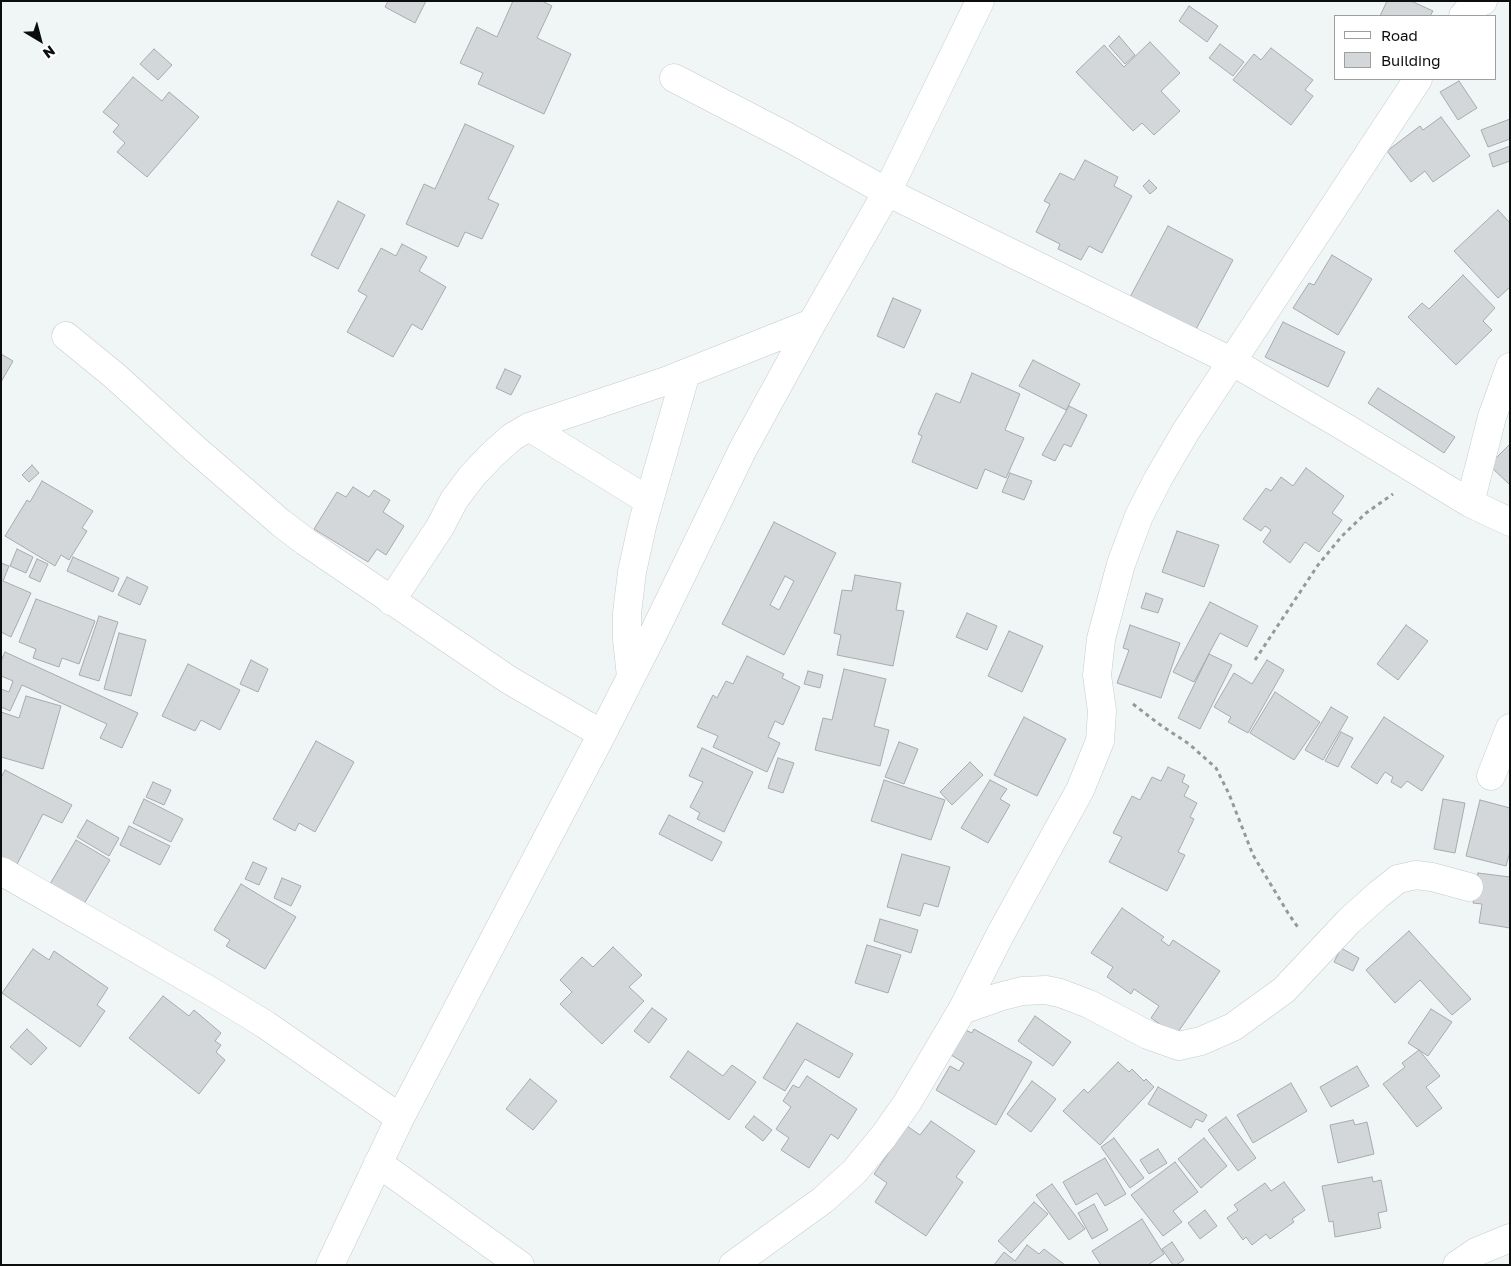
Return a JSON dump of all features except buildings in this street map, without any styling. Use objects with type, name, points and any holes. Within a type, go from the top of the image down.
[{"type":"street","points":[[330,1265],[400,1118],[602,734],[743,449],[812,322],[887,192],[980,1]]},
{"type":"street","points":[[1464,15],[1472,6],[1483,1]]},
{"type":"street","points":[[674,78],[786,136],[887,192],[1231,361],[1470,503],[1510,522]]},
{"type":"street","points":[[733,1265],[823,1200],[854,1172],[908,1104],[962,1010],[1000,935],[1080,790],[1100,741],[1102,711],[1097,675],[1101,639],[1122,564],[1139,516],[1186,431],[1417,80]]},
{"type":"street","points":[[391,601],[440,527],[454,500],[492,454],[512,437],[529,427],[636,392],[812,322]]},
{"type":"street","points":[[66,336],[115,376],[194,448],[281,523],[391,601],[509,680],[602,734]]},
{"type":"street","points":[[1470,503],[1492,417],[1510,367]]},
{"type":"street","points":[[631,677],[627,639],[627,613],[632,572],[649,501],[686,373]]},
{"type":"street","points":[[529,427],[649,501]]},
{"type":"street","points":[[1491,776],[1510,728]]},
{"type":"street","points":[[1,871],[212,992],[266,1026],[400,1118]]},
{"type":"street","points":[[962,1010],[1000,996],[1022,991],[1046,990],[1089,1004],[1148,1035],[1179,1046],[1201,1042],[1233,1027],[1284,990],[1349,921],[1398,879],[1416,875],[1432,877],[1469,887]]},
{"type":"street","points":[[378,1163],[520,1265]]},
{"type":"street","points":[[1456,1265],[1476,1252],[1510,1238]]},
{"type":"path","points":[[1255,660],[1318,565],[1342,536],[1366,513],[1390,496],[1426,476]]},
{"type":"path","points":[[1097,675],[1159,724],[1189,744],[1216,768],[1229,794],[1253,855],[1288,913],[1302,932],[1320,951]]}]
